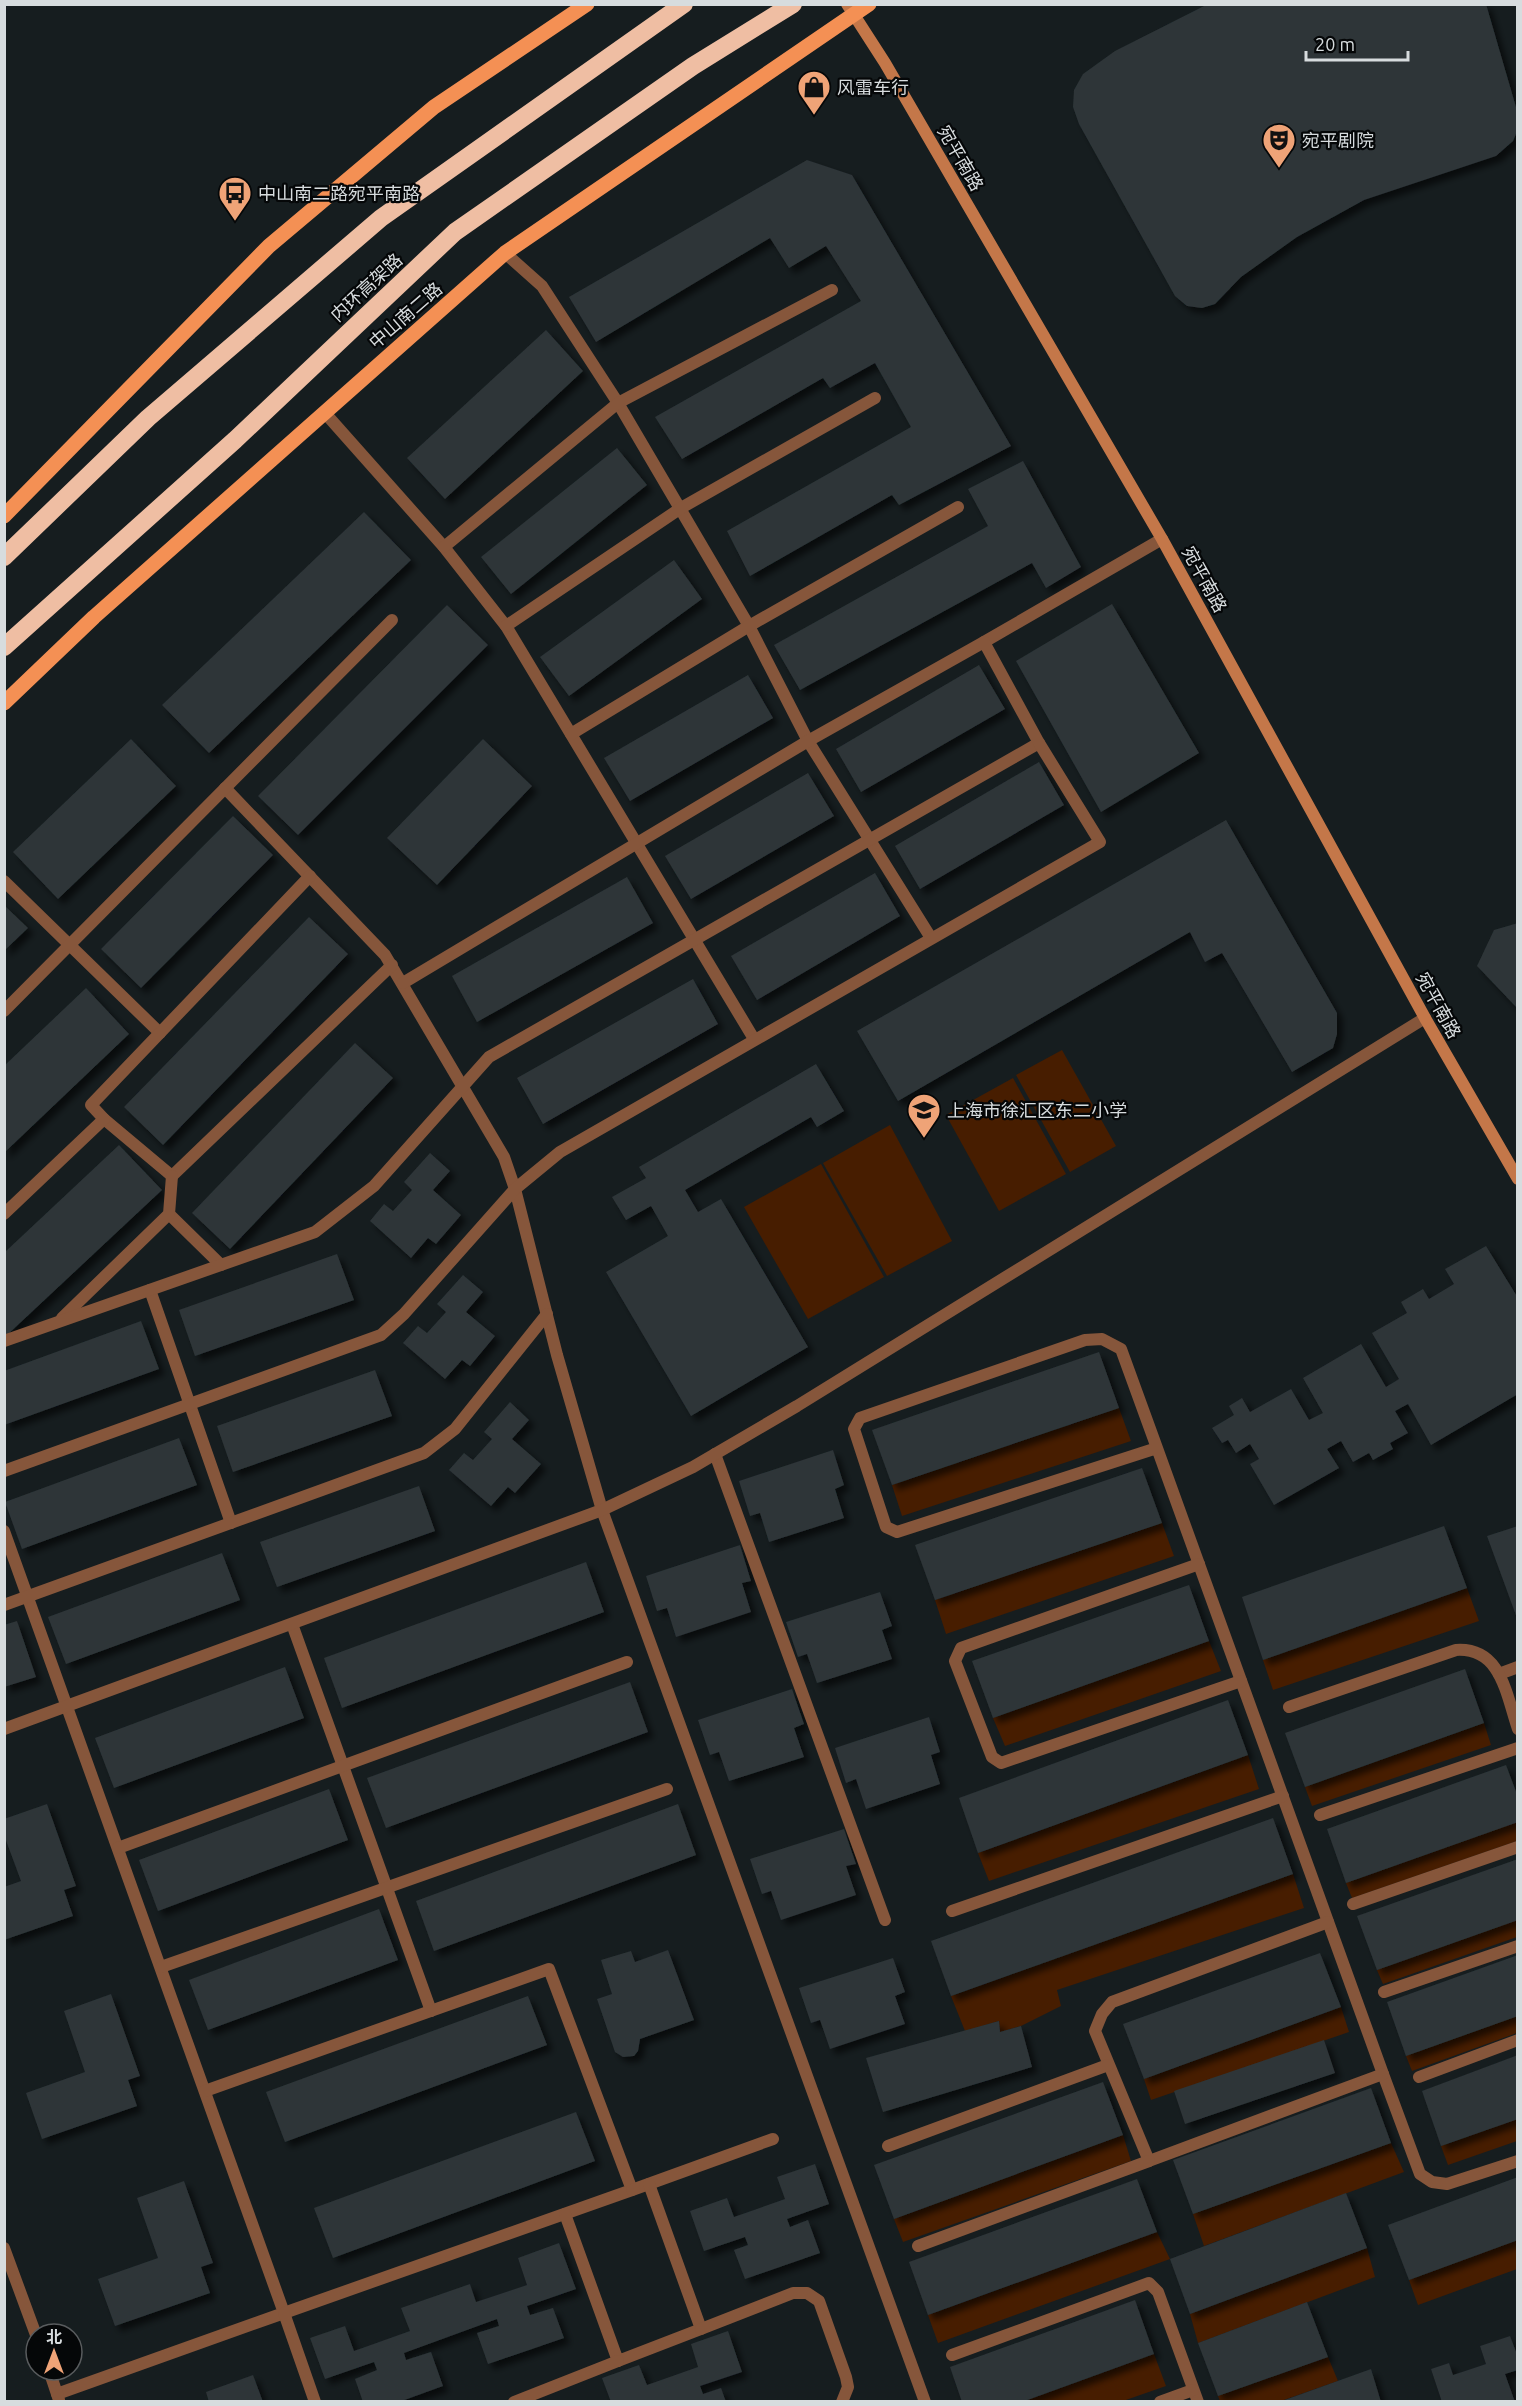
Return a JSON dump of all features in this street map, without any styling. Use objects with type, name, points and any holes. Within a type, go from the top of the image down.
[{"type":"highway","points":[[4,558],[148,418],[381,218],[684,4]]},
{"type":"highway","name":"内环高架路","points":[[4,647],[235,440],[454,232],[693,66],[793,4]]},
{"type":"main road","points":[[4,516],[269,246],[434,107],[587,4]]},
{"type":"main road","name":"中山南二路","points":[[4,703],[94,617],[505,253],[850,9],[869,4]]},
{"type":"main road","name":"宛平南路","points":[[850,9],[885,63],[1162,539],[1425,1018],[1518,1179]]},
{"type":"street","points":[[505,253],[542,286],[618,403],[749,626],[808,741],[931,938]]},
{"type":"street","points":[[444,547],[618,403],[832,290]]},
{"type":"street","points":[[506,626],[681,508],[875,398]]},
{"type":"street","points":[[325,413],[444,547],[506,626],[692,940],[754,1039]]},
{"type":"street","points":[[571,734],[749,626],[958,507]]},
{"type":"street","points":[[403,983],[808,741],[1162,539]]},
{"type":"street","points":[[4,1011],[392,620]]},
{"type":"street","points":[[4,1471],[381,1335],[404,1314],[515,1189],[560,1152],[1100,842],[1039,743],[984,642]]},
{"type":"street","points":[[4,1341],[315,1232],[342,1214],[374,1186],[489,1057],[1039,743]]},
{"type":"street","points":[[225,788],[392,965],[504,1157],[515,1189],[547,1314],[602,1510],[924,2402]]},
{"type":"street","points":[[172,1176],[104,1119],[91,1105],[310,876]]},
{"type":"street","points":[[4,881],[160,1033]]},
{"type":"street","points":[[58,1322],[169,1214],[172,1176],[392,965]]},
{"type":"street","points":[[4,1729],[602,1510],[649,1489],[797,1406],[1425,1018]]},
{"type":"street","points":[[4,1214],[104,1119]]},
{"type":"street","points":[[169,1214],[221,1264]]},
{"type":"street","points":[[150,1290],[188,1405],[231,1523]]},
{"type":"street","points":[[4,1605],[424,1453],[455,1429],[547,1314]]},
{"type":"street","points":[[1157,1448],[897,1532],[886,1527],[854,1429],[860,1418],[1085,1340],[1102,1339],[1121,1350],[1157,1448],[1199,1564],[1282,1796],[1420,2174],[1432,2182],[1447,2184],[1518,2161]]},
{"type":"street","points":[[715,1454],[885,1920]]},
{"type":"street","points":[[4,1531],[315,2402]]},
{"type":"street","points":[[1199,1564],[961,1648],[955,1661],[992,1757],[1001,1763],[1241,1681]]},
{"type":"street","points":[[292,1624],[431,2011]]},
{"type":"street","points":[[1289,1707],[1456,1650],[1473,1649],[1489,1659],[1499,1674],[1518,1729]]},
{"type":"street","points":[[118,1848],[627,1662]]},
{"type":"street","points":[[1499,1674],[1518,1667]]},
{"type":"street","points":[[1320,1815],[1518,1748]]},
{"type":"street","points":[[161,1967],[667,1789]]},
{"type":"street","points":[[951,1911],[1282,1796]]},
{"type":"street","points":[[1353,1904],[1518,1848]]},
{"type":"street","points":[[1149,2161],[1095,2031],[1102,2014],[1112,2002],[1328,1922]]},
{"type":"street","points":[[1384,1992],[1518,1946]]},
{"type":"street","points":[[205,2091],[549,1970],[632,2190]]},
{"type":"street","points":[[1419,2076],[1518,2040]]},
{"type":"street","points":[[888,2146],[1108,2065]]},
{"type":"street","points":[[918,2246],[1383,2074]]},
{"type":"street","points":[[53,2382],[59,2398],[284,2313],[773,2139]]},
{"type":"street","points":[[649,2184],[701,2329]]},
{"type":"street","points":[[565,2214],[618,2361]]},
{"type":"street","points":[[4,2248],[31,2322]]},
{"type":"street","points":[[951,2355],[1149,2283],[1158,2292],[1196,2396],[1160,2402]]},
{"type":"street","points":[[514,2402],[793,2293],[807,2293],[819,2301],[846,2377],[848,2387],[842,2402]]},
{"type":"shaded area","points":[[1062,1050],[1116,1146],[1070,1172],[1016,1075]]},
{"type":"shaded area","points":[[1013,1078],[1066,1174],[999,1211],[946,1115]]},
{"type":"shaded area","points":[[890,1125],[952,1241],[887,1276],[823,1163]]},
{"type":"shaded area","points":[[821,1164],[884,1277],[808,1319],[744,1207]]},
{"type":"shaded area","points":[[1119,1408],[1131,1441],[902,1516],[892,1485]]},
{"type":"shaded area","points":[[1162,1523],[1174,1556],[946,1634],[935,1600]]},
{"type":"shaded area","points":[[1467,1588],[1479,1621],[1273,1690],[1263,1660]]},
{"type":"shaded area","points":[[1209,1641],[1221,1671],[1005,1746],[993,1718]]},
{"type":"shaded area","points":[[1484,1723],[1491,1745],[1312,1806],[1305,1787]]},
{"type":"shaded area","points":[[1248,1755],[1259,1789],[989,1881],[978,1853]]},
{"type":"shaded area","points":[[1517,1822],[1517,1841],[1352,1898],[1346,1883]]},
{"type":"shaded area","points":[[1293,1874],[1304,1908],[1057,1990],[1061,2006],[1021,2026],[1000,2032],[999,2021],[965,2031],[951,1996]]},
{"type":"shaded area","points":[[1517,1920],[1517,1937],[1383,1984],[1377,1970]]},
{"type":"shaded area","points":[[1341,2007],[1349,2032],[1151,2100],[1144,2079]]},
{"type":"shaded area","points":[[1517,2016],[1517,2033],[1412,2071],[1406,2056]]},
{"type":"shaded area","points":[[1517,2119],[1517,2141],[1448,2165],[1441,2146]]},
{"type":"shaded area","points":[[1123,2135],[1131,2161],[903,2242],[894,2219]]},
{"type":"shaded area","points":[[1391,2143],[1404,2172],[1204,2246],[1193,2214]]},
{"type":"shaded area","points":[[1157,2232],[1170,2259],[938,2343],[928,2315]]},
{"type":"shaded area","points":[[1517,2240],[1517,2269],[1418,2305],[1409,2280]]},
{"type":"shaded area","points":[[1367,2248],[1375,2277],[1198,2343],[1190,2314]]},
{"type":"shaded area","points":[[1154,2354],[1166,2386],[1123,2401],[1022,2402]]},
{"type":"shaded area","points":[[1328,2357],[1338,2381],[1281,2401],[1220,2401],[1218,2396]]},
{"type":"building","name":"宛平剧院","points":[[1208,4],[1486,4],[1518,114],[1518,129],[1513,141],[1496,156],[1364,200],[1297,237],[1241,277],[1215,304],[1202,308],[1187,306],[1175,296],[1079,124],[1073,107],[1074,90],[1083,74],[1115,51]]},
{"type":"building","points":[[807,160],[852,175],[1011,446],[899,505],[892,495],[750,576],[727,531],[911,427],[875,363],[830,388],[823,378],[682,459],[655,417],[861,301],[826,246],[789,268],[770,238],[596,342],[569,297]]},
{"type":"building","points":[[546,330],[583,371],[445,499],[407,458]]},
{"type":"building","points":[[617,448],[647,485],[511,594],[481,557]]},
{"type":"building","points":[[1023,461],[1081,567],[1046,588],[1032,563],[800,690],[774,645],[988,526],[968,489]]},
{"type":"building","points":[[364,512],[411,560],[209,753],[162,705]]},
{"type":"building","points":[[674,560],[702,599],[569,696],[540,657]]},
{"type":"building","points":[[1112,604],[1199,753],[1101,812],[1016,661]]},
{"type":"building","points":[[447,605],[488,645],[298,835],[258,796]]},
{"type":"building","points":[[979,665],[1005,709],[861,792],[836,749]]},
{"type":"building","points":[[748,675],[773,718],[630,801],[604,758]]},
{"type":"building","points":[[131,739],[176,786],[58,899],[13,852]]},
{"type":"building","points":[[483,739],[532,786],[437,885],[387,838]]},
{"type":"building","points":[[1039,762],[1064,805],[920,889],[895,846]]},
{"type":"building","points":[[808,773],[834,816],[691,899],[665,856]]},
{"type":"building","points":[[233,816],[273,855],[141,988],[101,949]]},
{"type":"building","points":[[1226,820],[1337,1013],[1337,1034],[1333,1048],[1292,1072],[1222,953],[1205,962],[1190,932],[898,1101],[857,1031]]},
{"type":"building","points":[[875,873],[900,916],[757,1000],[731,956]]},
{"type":"building","points":[[627,877],[653,923],[477,1022],[452,976]]},
{"type":"building","points":[[4,905],[28,928],[4,951]]},
{"type":"building","points":[[309,917],[348,954],[163,1145],[124,1107]]},
{"type":"building","points":[[1518,923],[1518,1009],[1477,966],[1494,930]]},
{"type":"building","points":[[693,979],[718,1024],[543,1124],[517,1078]]},
{"type":"building","points":[[86,988],[129,1034],[4,1153],[4,1066]]},
{"type":"building","points":[[355,1043],[393,1078],[230,1249],[192,1213]]},
{"type":"building","points":[[816,1064],[844,1111],[817,1127],[811,1117],[685,1190],[698,1212],[721,1199],[808,1347],[691,1416],[606,1272],[668,1236],[651,1206],[626,1220],[612,1197],[646,1178],[639,1167]]},
{"type":"building","points":[[119,1145],[162,1190],[5,1337],[5,1252]]},
{"type":"building","points":[[430,1153],[450,1171],[433,1190],[461,1215],[436,1244],[428,1238],[411,1258],[370,1221],[384,1204],[393,1211],[412,1190],[404,1182]]},
{"type":"building","points":[[1486,1246],[1518,1298],[1518,1394],[1431,1445],[1408,1404],[1395,1411],[1408,1433],[1390,1443],[1393,1449],[1373,1460],[1369,1453],[1353,1462],[1341,1441],[1327,1449],[1339,1468],[1274,1505],[1250,1464],[1259,1459],[1250,1444],[1236,1453],[1228,1440],[1222,1443],[1212,1428],[1234,1415],[1229,1406],[1242,1398],[1250,1412],[1291,1389],[1309,1420],[1323,1413],[1303,1378],[1361,1344],[1386,1387],[1399,1379],[1372,1333],[1407,1313],[1401,1302],[1423,1289],[1429,1299],[1454,1284],[1445,1269]]},
{"type":"building","points":[[337,1254],[354,1300],[195,1356],[179,1310]]},
{"type":"building","points":[[463,1275],[483,1292],[466,1312],[495,1336],[470,1366],[462,1360],[445,1379],[403,1343],[418,1326],[427,1333],[446,1312],[437,1304]]},
{"type":"building","points":[[141,1321],[159,1369],[4,1425],[4,1371]]},
{"type":"building","points":[[1099,1352],[1119,1408],[892,1485],[872,1430]]},
{"type":"building","points":[[375,1370],[392,1416],[233,1472],[217,1426]]},
{"type":"building","points":[[510,1402],[529,1420],[512,1439],[541,1464],[515,1493],[508,1487],[491,1506],[449,1470],[464,1453],[473,1460],[492,1439],[484,1432]]},
{"type":"building","points":[[179,1438],[197,1485],[22,1549],[5,1502]]},
{"type":"building","points":[[833,1450],[844,1485],[835,1489],[844,1518],[769,1542],[760,1513],[750,1516],[739,1481]]},
{"type":"building","points":[[1142,1468],[1162,1523],[935,1600],[915,1545]]},
{"type":"building","points":[[419,1486],[435,1531],[277,1587],[260,1542]]},
{"type":"building","points":[[1444,1526],[1467,1588],[1263,1660],[1242,1597]]},
{"type":"building","points":[[1518,1526],[1518,1618],[1517,1618],[1487,1536]]},
{"type":"building","points":[[740,1545],[751,1581],[742,1583],[751,1612],[676,1637],[667,1608],[657,1611],[646,1576]]},
{"type":"building","points":[[222,1553],[240,1600],[66,1664],[48,1617]]},
{"type":"building","points":[[586,1562],[604,1612],[342,1708],[324,1658]]},
{"type":"building","points":[[1189,1585],[1209,1641],[993,1718],[972,1661]]},
{"type":"building","points":[[880,1592],[892,1626],[882,1630],[892,1659],[817,1683],[807,1654],[798,1657],[786,1622]]},
{"type":"building","points":[[17,1621],[36,1677],[4,1687],[4,1625]]},
{"type":"building","points":[[285,1667],[304,1718],[114,1788],[95,1738]]},
{"type":"building","points":[[1465,1669],[1484,1723],[1305,1787],[1285,1733]]},
{"type":"building","points":[[630,1682],[648,1732],[386,1828],[367,1778]]},
{"type":"building","points":[[792,1689],[804,1724],[794,1728],[804,1757],[729,1781],[719,1752],[710,1755],[698,1720]]},
{"type":"building","points":[[1228,1700],[1248,1755],[978,1853],[959,1798]]},
{"type":"building","points":[[929,1717],[940,1752],[931,1755],[940,1784],[866,1809],[856,1779],[846,1783],[835,1748]]},
{"type":"building","points":[[1506,1765],[1518,1797],[1518,1822],[1346,1883],[1327,1829]]},
{"type":"building","points":[[329,1789],[348,1840],[158,1911],[139,1860]]},
{"type":"building","points":[[47,1804],[76,1886],[64,1890],[73,1916],[4,1940],[4,1887],[21,1881],[4,1835],[4,1819]]},
{"type":"building","points":[[678,1804],[696,1855],[434,1951],[416,1901]]},
{"type":"building","points":[[1273,1818],[1293,1874],[951,1996],[931,1941]]},
{"type":"building","points":[[844,1829],[856,1864],[846,1866],[856,1895],[781,1920],[771,1891],[762,1894],[750,1859]]},
{"type":"building","points":[[1518,1859],[1518,1920],[1377,1970],[1357,1916]]},
{"type":"building","points":[[379,1909],[398,1960],[208,2030],[189,1980]]},
{"type":"building","points":[[668,1950],[694,2020],[640,2039],[638,2051],[634,2056],[623,2057],[615,2052],[597,1999],[612,1994],[601,1960],[631,1951],[635,1962]]},
{"type":"building","points":[[1320,1953],[1341,2007],[1144,2079],[1123,2024]]},
{"type":"building","points":[[1518,1955],[1518,2016],[1406,2056],[1387,2002]]},
{"type":"building","points":[[893,1958],[905,1992],[895,1996],[905,2024],[830,2049],[820,2020],[811,2023],[799,1988]]},
{"type":"building","points":[[111,1994],[140,2076],[128,2080],[137,2106],[42,2139],[26,2093],[85,2072],[64,2011]]},
{"type":"building","points":[[528,1996],[547,2045],[285,2142],[266,2092]]},
{"type":"building","points":[[999,2021],[1000,2032],[1021,2026],[1032,2067],[883,2112],[866,2058]]},
{"type":"building","points":[[1324,2040],[1335,2073],[1185,2124],[1174,2091]]},
{"type":"building","points":[[1518,2055],[1518,2119],[1441,2146],[1422,2091]]},
{"type":"building","points":[[1103,2082],[1123,2135],[894,2219],[874,2165]]},
{"type":"building","points":[[1371,2088],[1391,2143],[1193,2214],[1173,2160]]},
{"type":"building","points":[[576,2112],[595,2161],[333,2258],[314,2208]]},
{"type":"building","points":[[815,2164],[829,2204],[787,2219],[790,2227],[808,2220],[820,2253],[745,2279],[734,2250],[748,2245],[745,2237],[704,2251],[690,2211],[727,2198],[734,2217],[785,2199],[777,2177]]},
{"type":"building","points":[[1518,2177],[1518,2240],[1409,2280],[1388,2225]]},
{"type":"building","points":[[1137,2179],[1157,2232],[928,2315],[909,2262]]},
{"type":"building","points":[[184,2181],[213,2263],[201,2267],[210,2293],[115,2326],[98,2279],[158,2258],[137,2198]]},
{"type":"building","points":[[1346,2193],[1367,2248],[1190,2314],[1170,2259]]},
{"type":"building","points":[[559,2243],[576,2289],[527,2306],[530,2315],[553,2308],[564,2338],[488,2364],[477,2333],[499,2326],[497,2319],[404,2353],[406,2360],[431,2352],[443,2386],[399,2402],[363,2402],[355,2379],[377,2370],[374,2362],[325,2379],[310,2338],[345,2326],[354,2351],[410,2331],[401,2308],[470,2284],[476,2302],[527,2285],[518,2258]]},
{"type":"building","points":[[1135,2300],[1154,2354],[1022,2402],[962,2402],[950,2367]]},
{"type":"building","points":[[1307,2302],[1328,2357],[1218,2396],[1198,2343]]},
{"type":"building","points":[[728,2331],[742,2372],[700,2386],[703,2394],[721,2388],[726,2402],[611,2402],[602,2378],[639,2365],[647,2385],[698,2367],[691,2344]]},
{"type":"building","points":[[1510,2336],[1518,2357],[1518,2370],[1505,2374],[1515,2402],[1442,2402],[1431,2369],[1449,2363],[1453,2375],[1486,2364],[1480,2346]]},
{"type":"building","points":[[1371,2369],[1381,2402],[1282,2402],[1282,2401]]},
{"type":"building","points":[[253,2375],[263,2402],[209,2402],[206,2392]]},
{"type":"place","name":"风雷车行","points":[[814,116]]},
{"type":"place","name":"宛平剧院","points":[[1279,169]]},
{"type":"place","name":"中山南二路宛平南路","points":[[235,222]]},
{"type":"place","name":"上海市徐汇区东二小学","points":[[924,1139]]}]
